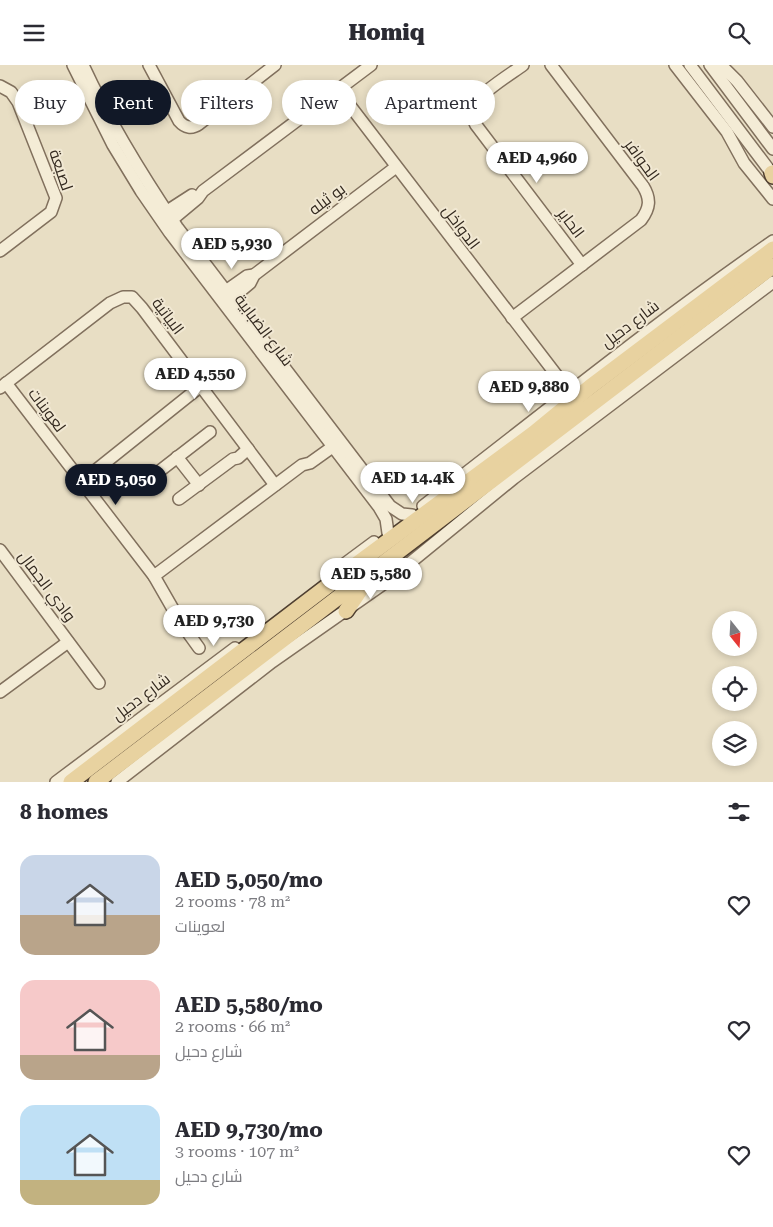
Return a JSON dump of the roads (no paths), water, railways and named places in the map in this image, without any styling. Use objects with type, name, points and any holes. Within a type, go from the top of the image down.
[{"type":"main road","points":[[736,266],[770,257]]},
{"type":"main road","points":[[96,782],[371,573],[770,257]]},
{"type":"main road","name":"شارع دحيل","points":[[71,782],[350,569],[534,433],[583,387],[770,257]]},
{"type":"main road","points":[[645,334],[701,304]]},
{"type":"main road","points":[[534,433],[553,405]]},
{"type":"main road","points":[[350,569],[360,553]]},
{"type":"main road","points":[[346,611],[371,573]]},
{"type":"street","name":"شارع الضبابية","points":[[73,65],[113,145],[141,191],[166,218],[333,441],[384,515],[388,524],[388,533]]},
{"type":"street","name":"شارع الضبابية","points":[[83,65],[112,122],[166,218]]},
{"type":"street","points":[[148,65],[179,121],[190,127],[199,124],[275,65]]},
{"type":"street","points":[[352,80],[371,65]]},
{"type":"street","name":"الحاير","points":[[523,65],[479,98],[472,108],[473,118],[476,125],[582,265]]},
{"type":"street","name":"الحوافر","points":[[512,318],[641,219],[647,212],[649,203],[648,194],[643,186],[550,65]]},
{"type":"street","points":[[675,65],[727,132],[744,163],[773,199]]},
{"type":"street","points":[[690,65],[773,175]]},
{"type":"street","points":[[710,65],[773,149]]},
{"type":"street","points":[[723,68],[746,113]]},
{"type":"street","points":[[723,68],[736,81],[773,127]]},
{"type":"street","name":"لصبعة","points":[[0,86],[11,92],[18,102],[56,198],[51,211],[0,251]]},
{"type":"street","name":"الدواخل","points":[[356,115],[560,381]]},
{"type":"street","points":[[166,218],[194,194],[203,191],[292,125]]},
{"type":"street","points":[[736,147],[759,155]]},
{"type":"street","name":"بو ثيله","points":[[225,297],[251,282],[254,275],[396,167]]},
{"type":"street","name":"شارع دحيل","points":[[56,782],[412,515],[553,405],[583,387],[645,334],[736,266],[773,241]]},
{"type":"street","points":[[117,782],[272,662],[389,580],[520,474],[773,282]]},
{"type":"street","name":"البياتية","points":[[3,386],[110,303],[117,299],[128,296],[132,297],[275,485]]},
{"type":"street","points":[[553,405],[561,393],[560,381],[583,387]]},
{"type":"street","name":"لعوينات","points":[[3,386],[154,576],[180,623],[199,648]]},
{"type":"street","points":[[81,482],[201,386]]},
{"type":"street","points":[[157,473],[210,433]]},
{"type":"street","name":"شارع الضبابية","points":[[333,441],[390,506],[402,514],[412,515]]},
{"type":"street","points":[[154,576],[302,465],[306,458],[333,441]]},
{"type":"street","points":[[179,499],[233,459],[235,454],[247,448]]},
{"type":"street","points":[[177,457],[198,485]]},
{"type":"street","name":"وادي الجمال","points":[[1,552],[99,683]]},
{"type":"street","name":"وادي الجمال","points":[[0,692],[68,642]]}]
